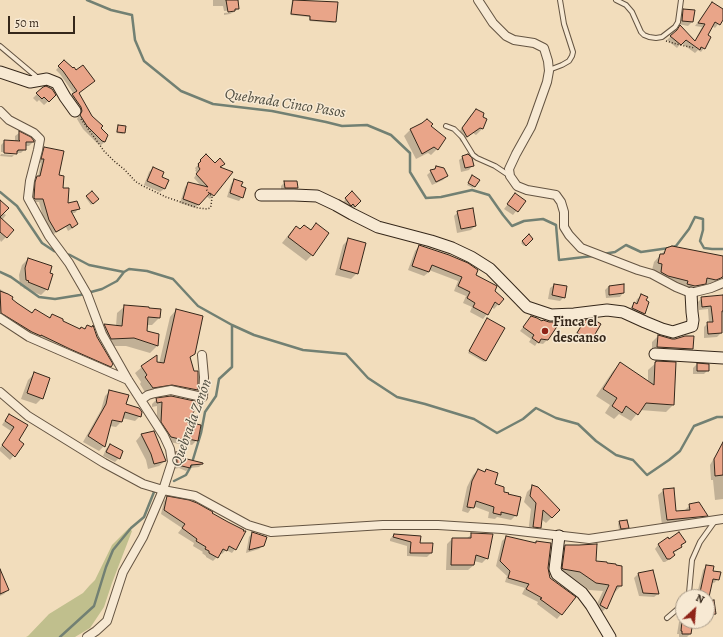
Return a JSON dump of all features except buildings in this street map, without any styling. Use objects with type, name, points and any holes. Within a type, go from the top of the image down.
[{"type":"street","points":[[478,0],[493,23],[506,36],[514,40],[534,43],[544,48],[548,61],[549,70],[547,82],[531,127],[509,168],[510,176],[517,186],[527,190],[556,195],[561,202],[564,212],[564,227],[581,248],[652,274],[691,293],[723,283]]},
{"type":"street","points":[[0,72],[30,82],[47,79],[57,83],[75,111]]},
{"type":"street","points":[[0,111],[9,120],[34,133],[40,139],[30,181],[28,198],[49,236],[69,263],[86,293],[102,334],[128,380],[164,436],[170,449],[172,462],[163,490],[143,537],[123,572],[107,621],[87,637]]},
{"type":"street","points":[[261,195],[317,196],[336,204],[378,227],[452,248],[471,257],[490,269],[527,307],[551,315],[607,310],[623,312],[662,329],[673,332],[692,326],[691,293]]},
{"type":"street","points":[[0,318],[29,337],[128,380]]},
{"type":"street","points":[[655,354],[723,358]]},
{"type":"street","points":[[141,400],[148,395],[171,390],[203,397],[204,377],[202,355]]},
{"type":"street","points":[[0,392],[28,416],[104,463],[143,484],[163,490],[194,496],[248,525],[270,532],[383,525],[431,525],[502,529],[589,539],[719,520]]},
{"type":"street","points":[[558,536],[555,568],[557,574],[582,592],[610,637]]},
{"type":"lane","points":[[549,70],[569,61],[573,52],[564,24],[560,0]]},
{"type":"lane","points":[[616,0],[626,5],[632,12],[641,32],[644,35],[657,38],[662,37],[678,22],[681,0]]},
{"type":"lane","points":[[0,46],[40,80]]},
{"type":"lane","points":[[446,126],[454,129],[462,137],[473,155],[495,166],[510,176]]},
{"type":"lane","points":[[689,589],[692,560],[700,542],[719,520]]},
{"type":"lane","points":[[667,618],[675,611]]},
{"type":"path","points":[[657,38],[694,48]]},
{"type":"path","points":[[75,111],[104,151],[141,185],[166,197],[198,208],[207,209],[211,206],[212,197],[206,189]]},
{"type":"shaded area","points":[[129,528],[132,531],[104,607],[90,628],[75,637],[26,637],[49,614],[83,593],[95,580],[112,545]]},
{"type":"waterway","name":"Quebrada Cinco Pasos","points":[[87,0],[111,10],[132,15],[135,40],[144,61],[181,91],[213,104],[272,111],[342,126],[367,125],[391,135],[410,153],[410,172],[426,198],[441,197],[472,190],[489,195],[512,226],[524,221],[543,219],[556,225],[559,260],[593,256]]},
{"type":"waterway","points":[[0,192],[17,206],[42,243],[58,252]]},
{"type":"waterway","name":"Quebrada Cinco Pasos","points":[[673,247],[676,246],[689,229],[695,217],[703,219],[703,230],[700,241],[704,248],[723,249]]},
{"type":"waterway","name":"Quebrada Cinco Pasos","points":[[603,254],[615,252],[626,245],[641,252],[669,248]]},
{"type":"waterway","points":[[65,254],[89,265],[124,272]]},
{"type":"waterway","points":[[0,272],[11,277],[39,297],[55,299],[80,295],[102,289],[117,281],[124,272],[129,269],[147,271],[173,279],[198,306],[232,325],[254,335],[303,350],[346,354],[368,378],[397,397],[474,419],[497,433],[523,419],[536,408],[556,418],[578,424],[596,441],[616,455],[633,460],[647,475],[680,451],[694,426],[717,417],[723,417]]},
{"type":"waterway","name":"Quebrada Zenón","points":[[174,481],[186,475],[191,466],[201,433],[205,412],[216,396],[219,379],[232,367],[232,325]]},
{"type":"waterway","name":"Quebrada Zenón","points":[[60,637],[94,606],[113,550],[131,528],[144,517],[154,492]]},
{"type":"place","name":"Finca el descanso","points":[[545,331]]}]
